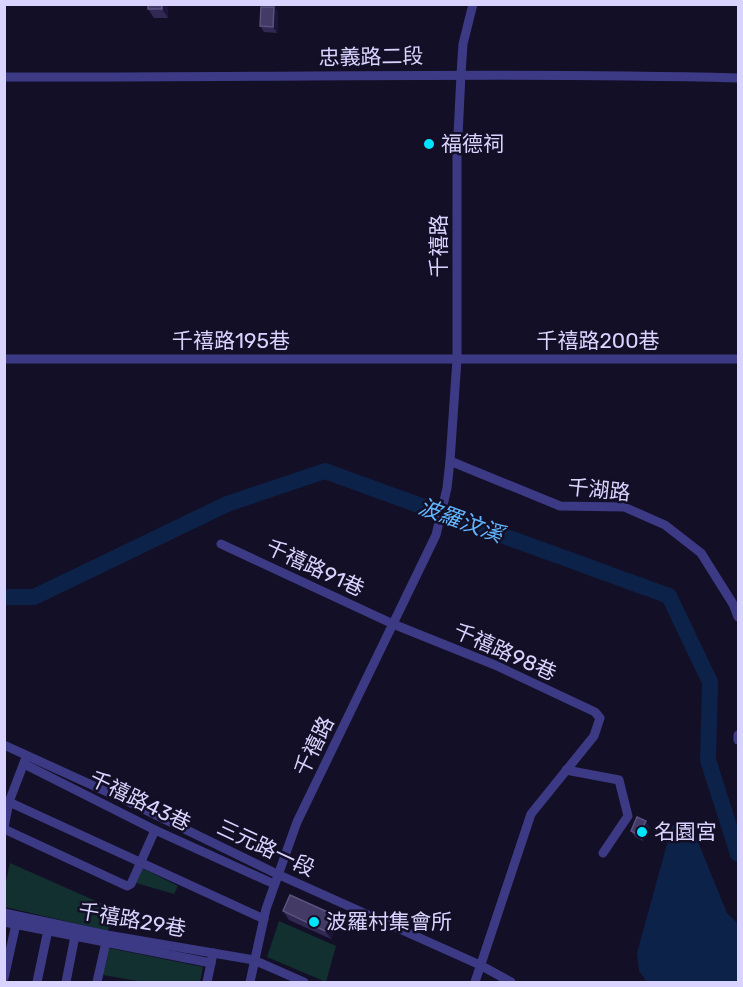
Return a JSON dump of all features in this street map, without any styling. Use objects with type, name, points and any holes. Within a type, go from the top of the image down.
[{"type":"street","name":"千禧路","points":[[250,982],[264,918],[277,874],[297,822],[436,535],[447,488],[457,359],[457,156],[461,74],[463,44],[473,4]]},
{"type":"street","name":"忠義路二段","points":[[4,77],[461,74],[738,78]]},
{"type":"street","name":"千禧路195巷","points":[[4,359],[457,359]]},
{"type":"street","name":"千禧路200巷","points":[[457,359],[738,359]]},
{"type":"street","name":"千湖路","points":[[450,461],[560,506],[624,507],[665,525],[701,553],[733,604],[738,617]]},
{"type":"street","name":"千禧路91巷","points":[[221,544],[393,624]]},
{"type":"street","name":"千禧路98巷","points":[[393,624],[495,665],[595,712],[600,718],[594,736],[566,770]]},
{"type":"street","points":[[738,735],[738,740]]},
{"type":"street","name":"三元路一段","points":[[4,745],[26,759],[129,802],[277,874],[480,965],[511,982]]},
{"type":"street","points":[[26,759],[9,802],[4,828],[128,886],[131,884],[155,830]]},
{"type":"street","name":"千禧路43巷","points":[[26,759],[155,830],[274,885]]},
{"type":"street","points":[[475,982],[531,814],[566,770],[619,780],[628,816],[603,854]]},
{"type":"street","points":[[9,802],[264,918]]},
{"type":"street","name":"千禧路29巷","points":[[4,913],[107,935],[254,960],[304,982]]},
{"type":"street","points":[[4,922],[211,963]]},
{"type":"street","points":[[4,978],[16,924]]},
{"type":"street","points":[[38,982],[48,930]]},
{"type":"street","points":[[66,982],[75,936]]},
{"type":"street","points":[[97,982],[106,942]]},
{"type":"street","points":[[207,982],[213,953]]},
{"type":"green space","points":[[10,863],[114,909],[108,931],[5,907],[5,886]]},
{"type":"green space","points":[[142,868],[178,886],[174,894],[136,883]]},
{"type":"green space","points":[[279,921],[336,946],[326,982],[267,957]]},
{"type":"green space","points":[[109,948],[203,967],[200,982],[143,982],[103,975]]},
{"type":"water","points":[[689,820],[727,913],[738,924],[738,982],[647,982],[639,971],[637,953],[672,826]]},
{"type":"building","points":[[148,4],[162,4],[162,9],[148,9]]},
{"type":"building","points":[[261,7],[274,7],[273,27],[260,26]]},
{"type":"building","points":[[637,817],[646,821],[639,835],[631,831]]},
{"type":"building","points":[[290,895],[332,914],[325,931],[283,911]]},
{"type":"waterway","name":"波羅汶溪","points":[[4,597],[34,597],[227,504],[325,471],[669,596],[710,682],[708,760],[738,854]]},
{"type":"place","name":"福德祠","points":[[429,144]]},
{"type":"place","name":"名園宮","points":[[642,832]]},
{"type":"place","name":"波羅村集會所","points":[[314,922]]}]
